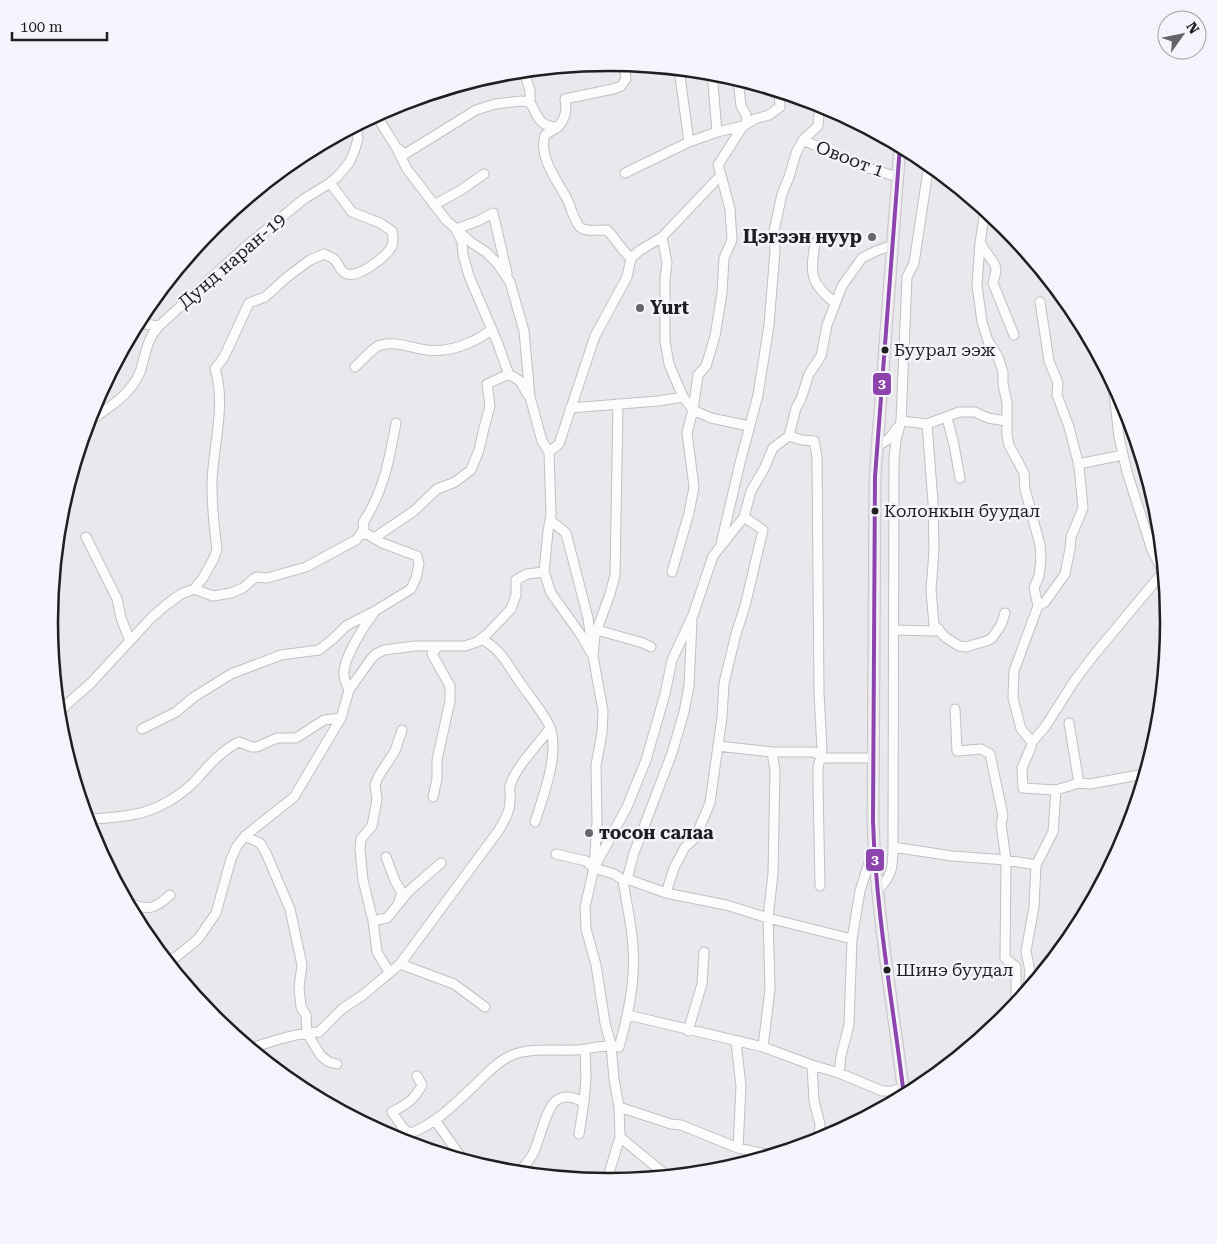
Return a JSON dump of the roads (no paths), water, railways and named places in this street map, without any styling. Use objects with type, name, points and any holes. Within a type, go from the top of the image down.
[{"type":"main road","points":[[899,154],[876,447],[874,508],[874,849],[882,943],[903,1087]]},
{"type":"street","points":[[625,71],[626,79],[621,86],[565,99],[566,114],[564,119],[558,127],[544,134],[543,144],[549,168],[579,226],[584,229],[607,230],[615,237],[622,251],[631,258]]},
{"type":"street","points":[[679,76],[689,142]]},
{"type":"street","points":[[526,78],[530,91],[530,102],[539,120],[548,127],[558,127]]},
{"type":"street","points":[[713,81],[717,132]]},
{"type":"street","points":[[672,572],[689,513],[694,487],[687,433],[693,410],[698,375],[706,366],[715,336],[722,293],[724,258],[732,240],[730,208],[718,165],[745,125],[746,115],[742,106],[739,87]]},
{"type":"street","points":[[625,173],[689,142],[745,125],[755,119],[769,115],[780,107],[779,98]]},
{"type":"street","points":[[396,147],[405,154],[476,110],[495,104],[521,101],[530,102]]},
{"type":"street","points":[[721,544],[758,396],[769,325],[775,251],[774,231],[782,194],[796,153],[803,140],[818,126],[819,113]]},
{"type":"street","points":[[380,121],[407,169],[446,220],[490,255],[510,282]]},
{"type":"street","name":"Дунд наран-19","points":[[98,415],[126,392],[139,374],[151,335],[159,326],[245,247],[304,199],[330,183],[349,163],[358,139],[357,132]]},
{"type":"street","name":"Овоот 1","points":[[803,140],[865,167],[898,177]]},
{"type":"street","points":[[878,890],[888,880],[891,873],[894,847],[894,459],[901,421],[907,277],[914,262],[928,173]]},
{"type":"street","points":[[434,205],[484,174]]},
{"type":"street","points":[[549,452],[559,444],[595,336],[627,277],[631,258],[662,237],[721,175]]},
{"type":"street","points":[[64,707],[166,604],[181,594],[194,589],[203,578],[214,558],[216,549],[212,470],[220,400],[219,380],[215,368],[224,357],[249,303],[265,297],[310,260],[324,254],[336,260],[341,270],[348,275],[367,269],[383,257],[391,248],[394,240],[392,231],[380,223],[352,212],[330,183]]},
{"type":"street","points":[[456,229],[493,213],[524,330],[530,397],[542,441],[549,452],[550,520],[544,572],[551,593],[581,634],[593,656]]},
{"type":"street","points":[[984,219],[977,285],[982,322],[988,341],[998,357],[1003,372],[1003,384],[1007,403],[1007,436],[1009,444],[1024,473],[1025,489],[1040,545],[1039,576],[1034,588],[1038,606],[1014,671],[1013,698],[1021,728],[1032,742]]},
{"type":"street","points":[[456,229],[462,242],[463,255],[469,276],[509,374],[520,381],[530,397]]},
{"type":"street","points":[[662,237],[667,263],[665,278],[665,342],[669,364],[684,397],[693,410],[711,418],[749,426]]},
{"type":"street","points":[[815,243],[812,263],[814,282],[821,292],[836,303]]},
{"type":"street","points":[[980,244],[995,265],[996,272],[993,283]]},
{"type":"street","points":[[594,868],[627,808],[646,760],[665,694],[672,660],[693,615],[713,556],[744,517],[751,491],[764,469],[773,448],[789,436],[796,408],[809,374],[821,356],[827,325],[842,286],[859,261],[876,250],[893,245]]},
{"type":"street","points":[[978,274],[993,283],[1014,335]]},
{"type":"street","points":[[1038,606],[1045,602],[1065,574],[1071,537],[1083,508],[1078,464],[1069,427],[1057,395],[1058,383],[1049,361],[1040,302]]},
{"type":"street","points":[[145,324],[159,326]]},
{"type":"street","points":[[355,367],[379,345],[398,343],[427,350],[449,350],[472,341],[492,329]]},
{"type":"street","points":[[374,538],[414,511],[437,490],[455,482],[471,470],[479,450],[490,406],[487,384],[509,374]]},
{"type":"street","points":[[570,408],[684,397]]},
{"type":"street","points":[[593,656],[595,636],[610,594],[614,575],[618,404]]},
{"type":"street","points":[[1116,407],[1123,455],[1156,558]]},
{"type":"street","points":[[901,421],[927,424],[959,412],[975,412],[988,418],[1006,421]]},
{"type":"street","points":[[947,418],[953,438],[960,478]]},
{"type":"street","points":[[876,447],[892,435],[901,421]]},
{"type":"street","points":[[194,589],[213,596],[231,592],[243,588],[257,577],[267,578],[306,567],[356,540],[364,528],[362,523],[381,490],[389,463],[396,422]]},
{"type":"street","points":[[927,424],[933,502],[934,550],[931,590],[934,624],[945,636],[959,646],[967,648],[972,644],[992,638],[1001,625],[1005,613]]},
{"type":"street","points":[[789,436],[814,441],[817,457],[819,692],[822,750],[818,768],[820,886]]},
{"type":"street","points":[[1078,464],[1123,455]]},
{"type":"street","points":[[666,893],[674,868],[685,847],[695,838],[710,803],[724,683],[763,530],[744,517]]},
{"type":"street","points":[[550,520],[566,533],[588,618],[603,711],[602,733],[596,765],[597,822],[594,868],[585,907],[586,929],[596,965],[605,1023],[611,1045],[619,1107],[620,1137],[609,1173]]},
{"type":"street","points":[[142,729],[176,712],[223,677],[281,655],[318,650],[346,626],[411,589],[419,564],[417,556],[367,534],[360,535]]},
{"type":"street","points":[[86,537],[117,599],[121,618],[130,640]]},
{"type":"street","points":[[173,959],[198,939],[216,913],[231,859],[237,846],[245,836],[294,797],[341,718],[348,690],[376,654],[384,650],[399,648],[466,646],[477,642],[510,609],[516,595],[516,580],[527,574],[544,572]]},
{"type":"street","points":[[1138,775],[1090,784],[1079,783],[1056,790],[1023,788],[1022,768],[1032,742],[1046,727],[1074,680],[1157,580]]},
{"type":"street","points":[[348,690],[344,675],[346,664],[355,641],[375,611]]},
{"type":"street","points":[[417,1076],[422,1085],[416,1096],[392,1112],[403,1128],[411,1135],[448,1110],[486,1074],[510,1056],[544,1050],[585,1050],[611,1045],[619,1047],[628,1015],[634,961],[634,946],[625,879],[672,753],[684,712],[689,686],[693,615]]},
{"type":"street","points":[[894,630],[935,631],[939,629]]},
{"type":"street","points":[[597,630],[643,642],[651,647]]},
{"type":"street","points":[[481,639],[502,655],[540,710],[550,728],[552,763],[546,792],[535,822]]},
{"type":"street","points":[[433,796],[437,779],[437,760],[450,702],[450,686],[432,654],[438,646]]},
{"type":"street","points":[[955,709],[958,750],[981,749],[990,754],[1003,816],[1001,824],[1006,860],[1005,958],[1016,966],[1016,993]]},
{"type":"street","points":[[94,819],[138,814],[163,804],[189,787],[200,773],[218,759],[220,754],[239,742],[257,747],[278,738],[296,738],[324,720],[341,718]]},
{"type":"street","points":[[1069,722],[1079,783]]},
{"type":"street","points":[[257,1046],[282,1037],[307,1032],[319,1032],[337,1013],[363,995],[400,964],[499,830],[509,810],[510,786],[513,779],[528,755],[550,728]]},
{"type":"street","points":[[389,972],[377,952],[373,921],[363,880],[360,849],[361,839],[372,826],[377,799],[375,785],[378,776],[395,751],[402,730]]},
{"type":"street","points":[[718,746],[772,752],[814,752],[825,758],[874,758]]},
{"type":"street","points":[[763,1047],[770,989],[768,918],[773,874],[775,771],[772,752]]},
{"type":"street","points":[[1029,977],[1026,951],[1034,907],[1036,866],[1053,832],[1056,790]]},
{"type":"street","points":[[245,836],[260,843],[290,909],[302,965],[298,987],[302,1008],[306,1015],[307,1032],[321,1056],[329,1062],[337,1064]]},
{"type":"street","points":[[894,847],[952,856],[1006,860],[1036,866]]},
{"type":"street","points":[[839,1073],[841,1056],[850,1025],[852,939],[860,891],[867,865],[874,849]]},
{"type":"street","points":[[556,854],[586,861],[594,868],[666,893],[726,905],[768,918],[852,939]]},
{"type":"street","points":[[386,858],[394,880],[402,894],[398,904]]},
{"type":"street","points":[[373,921],[387,918],[409,891],[440,862]]},
{"type":"street","points":[[135,904],[150,908],[159,905],[170,895]]},
{"type":"street","points":[[688,1031],[702,984],[704,952]]},
{"type":"street","points":[[400,964],[454,984],[485,1007]]},
{"type":"street","points":[[628,1015],[688,1031],[763,1047],[839,1073],[882,1091],[897,1091]]},
{"type":"street","points":[[736,1042],[741,1086],[738,1148]]},
{"type":"street","points":[[579,1134],[586,1078],[585,1050]]},
{"type":"street","points":[[812,1065],[814,1101],[820,1124],[819,1131]]},
{"type":"street","points":[[524,1166],[533,1154],[550,1107],[556,1100],[572,1097],[584,1102]]},
{"type":"street","points":[[619,1107],[671,1124],[681,1125],[738,1148],[758,1152]]},
{"type":"street","points":[[435,1120],[457,1151]]},
{"type":"street","points":[[620,1137],[661,1170]]},
{"type":"place","name":"Цэгээн нуур","points":[[872,237]]},
{"type":"place","name":"Yurt","points":[[640,308]]},
{"type":"place","name":"Буурал ээж","points":[[885,350]]},
{"type":"place","name":"Колонкын буудал","points":[[875,511]]},
{"type":"place","name":"тосон салаа","points":[[589,833]]},
{"type":"place","name":"Шинэ буудал","points":[[887,970]]}]
